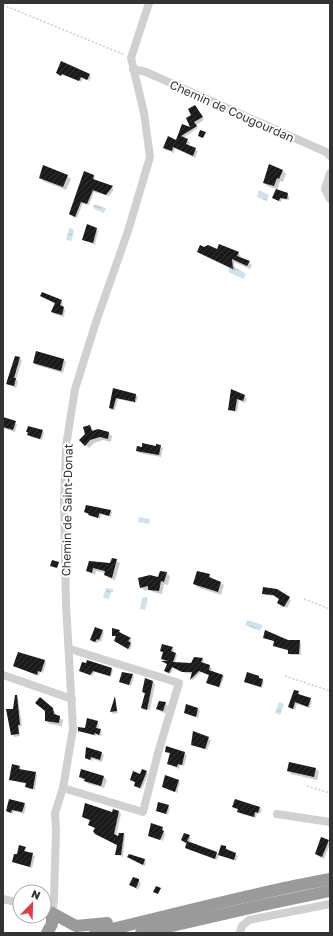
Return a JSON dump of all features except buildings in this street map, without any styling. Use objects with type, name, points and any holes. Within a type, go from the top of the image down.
[{"type":"highway","points":[[52,913],[68,923],[85,926],[330,879]]},
{"type":"highway","points":[[141,933],[330,891]]},
{"type":"highway","points":[[95,933],[168,916],[216,902]]},
{"type":"highway","points":[[159,933],[246,909]]},
{"type":"street","name":"Chemin de Saint-Donat","points":[[52,900],[55,892],[55,813],[63,788],[73,728],[70,649],[66,604],[64,504],[66,446],[75,389],[96,322],[128,231],[150,156],[144,113],[131,58],[149,3]]},
{"type":"street","name":"Chemin de Cougourdan","points":[[133,69],[146,72],[326,152],[330,156]]},
{"type":"street","points":[[330,173],[325,189],[330,199]]},
{"type":"street","points":[[63,788],[143,812],[158,753],[179,683],[70,649]]},
{"type":"street","points":[[3,675],[72,699]]},
{"type":"street","points":[[277,814],[330,822]]},
{"type":"street","points":[[240,932],[242,926],[249,920],[330,904]]},
{"type":"path","points":[[3,5],[131,58]]},
{"type":"path","points":[[304,599],[330,610]]},
{"type":"path","points":[[285,676],[330,691]]},
{"type":"path","points":[[307,786],[330,792]]},
{"type":"water","points":[[259,190],[269,195],[267,201],[257,197]]},
{"type":"water","points":[[95,204],[106,208],[104,213],[94,209],[93,206]]},
{"type":"water","points":[[72,228],[74,231],[71,241],[66,240],[69,229]]},
{"type":"water","points":[[233,266],[246,274],[244,279],[228,272],[230,267]]},
{"type":"water","points":[[139,517],[150,519],[149,524],[138,522]]},
{"type":"water","points":[[106,588],[113,589],[109,599],[103,598]]},
{"type":"water","points":[[146,597],[148,600],[145,610],[140,609],[142,598]]},
{"type":"water","points":[[247,620],[263,625],[260,631],[245,625]]},
{"type":"water","points":[[279,702],[284,704],[280,715],[275,713]]}]
